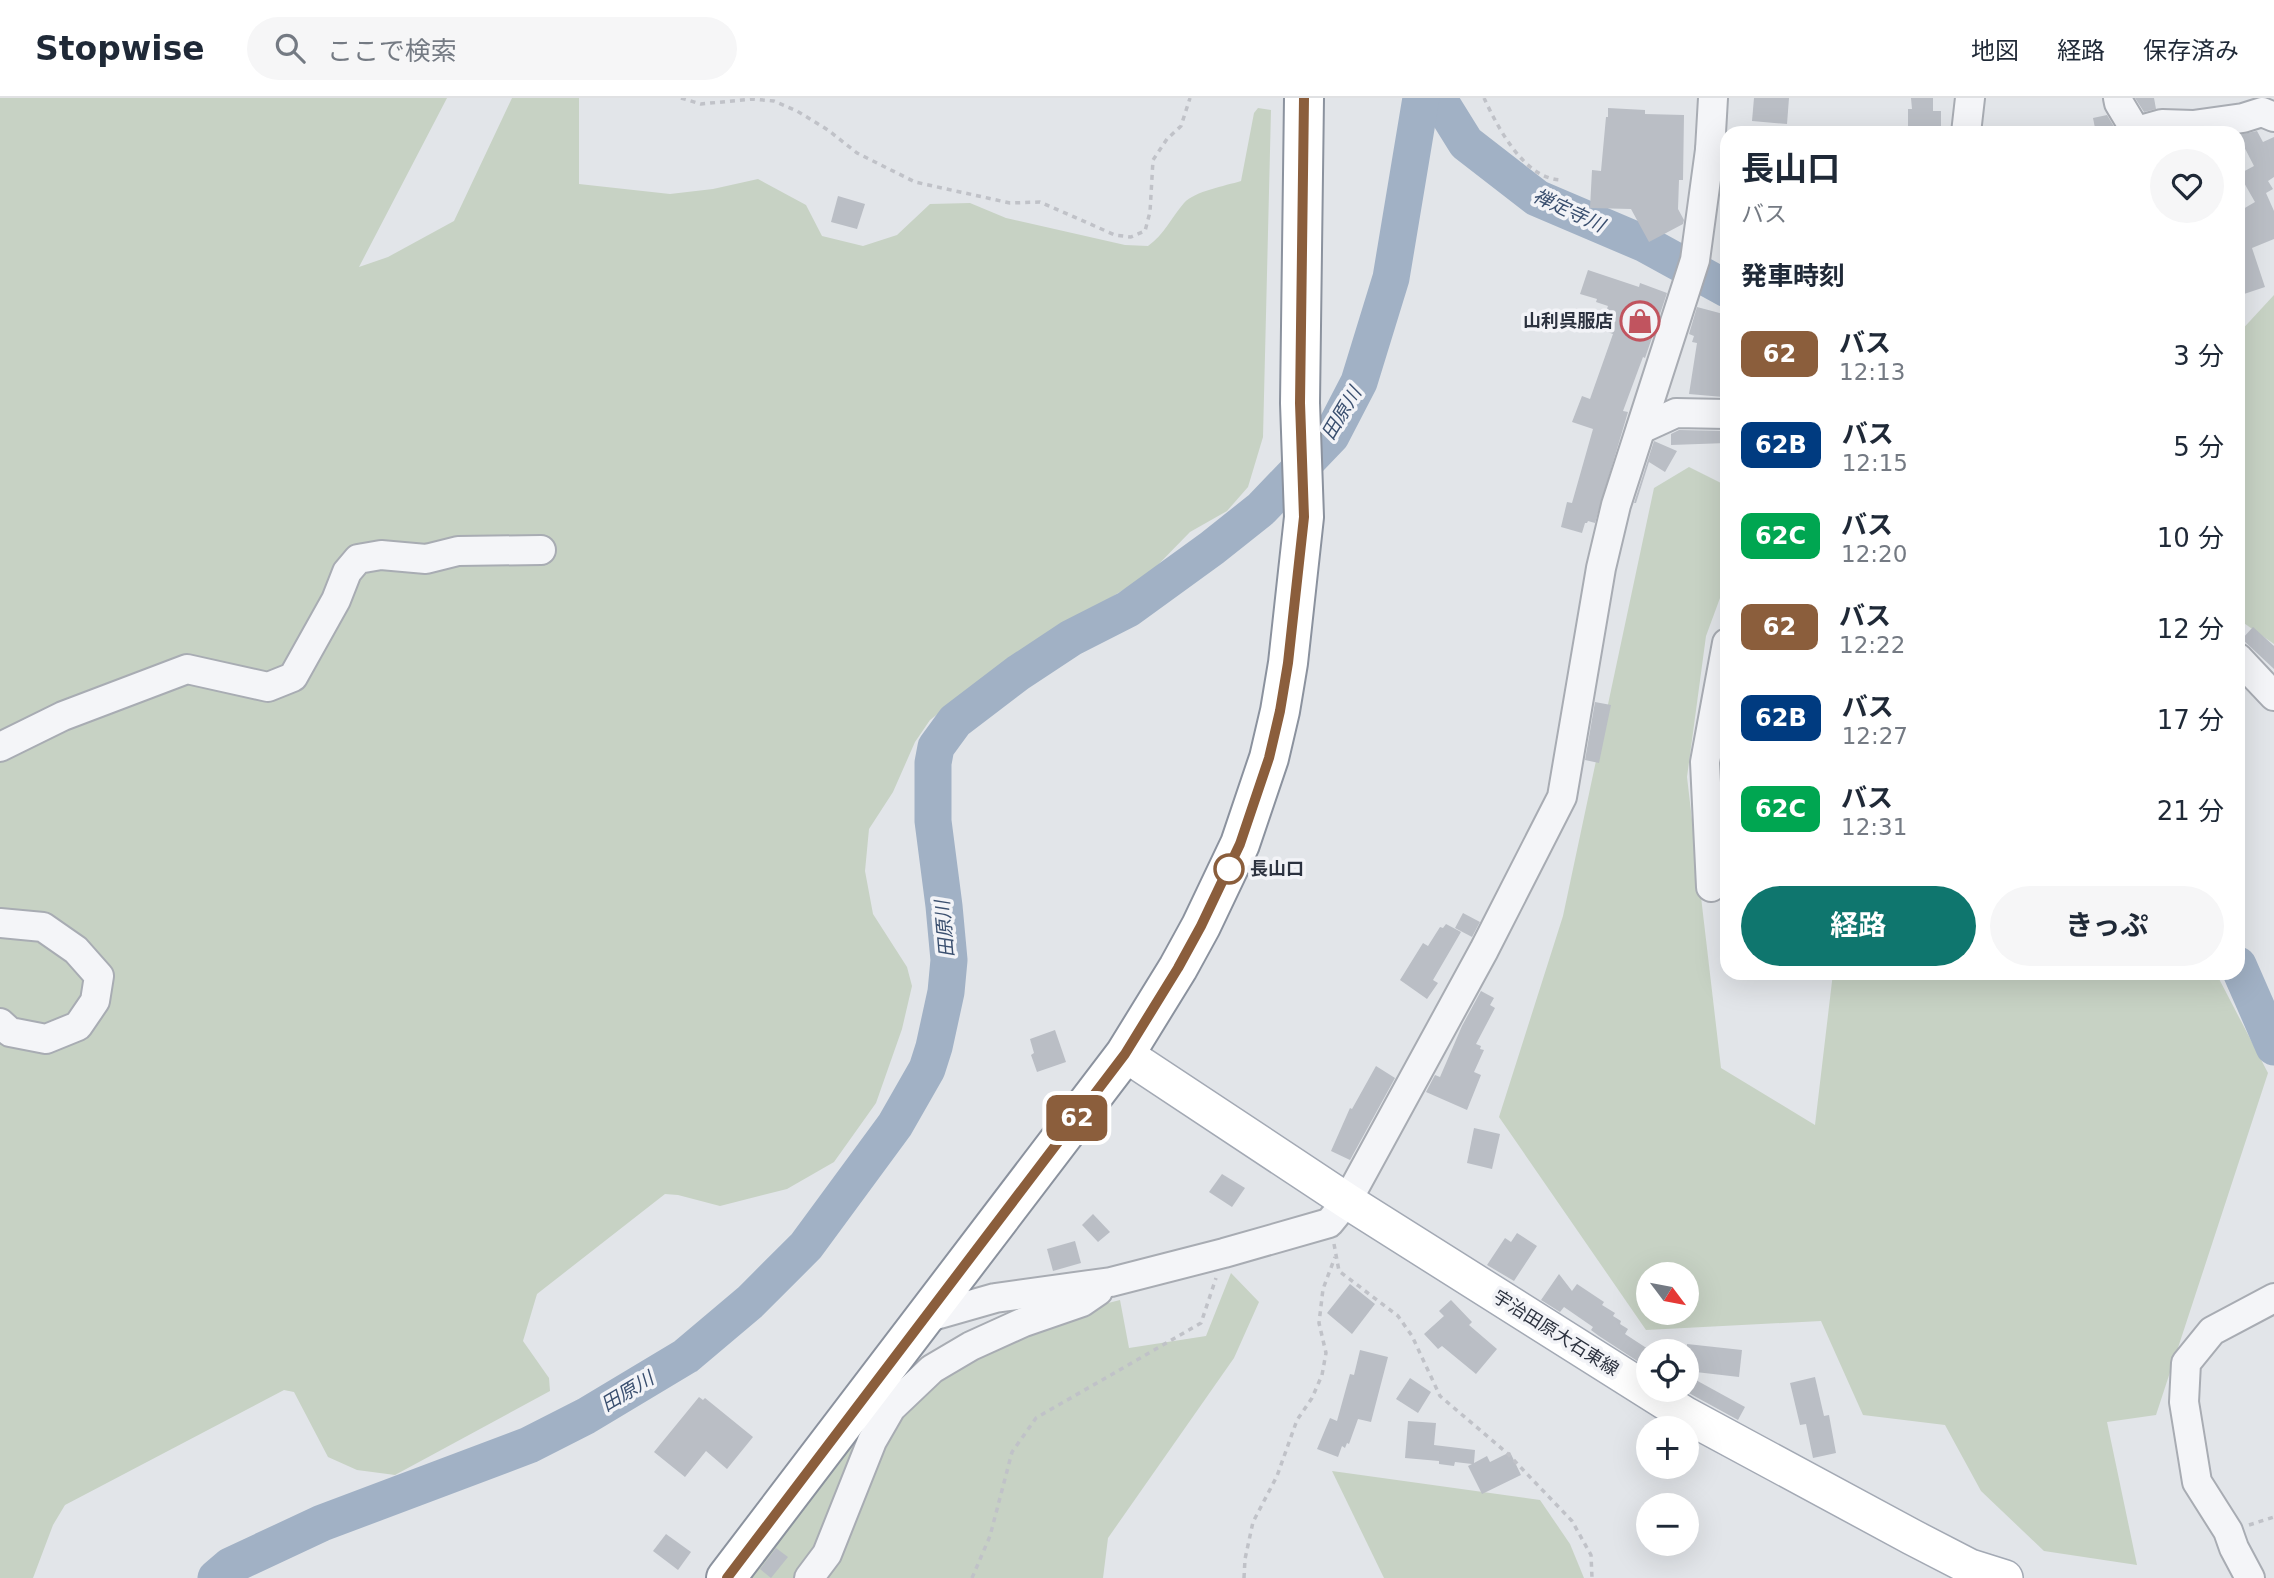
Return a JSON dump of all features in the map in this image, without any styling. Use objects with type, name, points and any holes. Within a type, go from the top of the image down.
[{"type":"highway","points":[[726,1578],[1125,1054],[1201,926],[1240,844],[1272,746],[1288,663],[1304,517],[1300,403],[1304,98]]},
{"type":"main road","name":"宇治田原大石東線","points":[[1125,1054],[1338,1212],[1686,1415],[1970,1567],[2005,1578]]},
{"type":"street","points":[[925,1318],[995,1298],[1111,1282],[1224,1252],[1338,1212],[1484,950],[1562,797],[1601,568],[1616,505],[1695,260],[1718,154],[1713,98]]},
{"type":"street","points":[[1967,126],[1970,98]]},
{"type":"street","points":[[2118,98],[2133,126]]},
{"type":"street","points":[[2156,126],[2193,125],[2243,118],[2262,112],[2274,117]]},
{"type":"street","points":[[1640,429],[1676,413],[1720,414]]},
{"type":"street","points":[[0,747],[63,716],[187,669],[268,687],[293,677],[336,600],[347,572],[358,559],[381,555],[426,559],[458,551],[541,550]]},
{"type":"street","points":[[2245,665],[2274,696]]},
{"type":"street","points":[[1711,887],[1705,762],[1720,681]]},
{"type":"street","points":[[0,923],[43,927],[76,950],[99,976],[94,1001],[78,1026],[46,1039],[10,1032],[0,1023]]},
{"type":"street","points":[[809,1578],[827,1553],[872,1441],[891,1408],[932,1369],[982,1341],[1024,1322],[1082,1302],[1111,1282]]},
{"type":"street","points":[[2250,1578],[2228,1531],[2197,1482],[2184,1402],[2186,1363],[2212,1331],[2274,1298]]},
{"type":"path","points":[[681,98],[701,104],[752,99],[774,100],[817,124],[857,153],[915,182],[1010,203],[1040,202],[1115,235],[1131,237],[1145,231],[1150,212],[1153,160],[1167,139],[1181,126],[1191,98]]},
{"type":"path","points":[[1484,98],[1495,122],[1519,156],[1538,175],[1550,180],[1562,180]]},
{"type":"path","points":[[1338,1212],[1336,1255],[1339,1271],[1398,1316],[1412,1336],[1440,1396],[1507,1453],[1572,1521],[1591,1555],[1592,1578]]},
{"type":"path","points":[[972,1578],[990,1536],[1012,1452],[1036,1418],[1201,1323],[1224,1252]]},
{"type":"path","points":[[1244,1578],[1253,1522],[1278,1476],[1297,1420],[1312,1398],[1322,1374],[1326,1353],[1319,1324],[1323,1289],[1336,1255]]},
{"type":"green space","points":[[0,98],[447,98],[359,267],[388,257],[454,221],[512,98],[579,98],[579,184],[670,194],[713,189],[758,179],[806,205],[822,236],[863,246],[897,235],[930,204],[970,203],[1006,218],[1125,245],[1148,246],[1159,237],[1189,199],[1241,181],[1254,113],[1258,108],[1271,110],[1263,437],[1248,487],[1227,511],[1190,532],[1148,575],[1004,662],[930,720],[915,742],[893,792],[869,829],[865,871],[873,914],[907,967],[912,986],[902,1029],[876,1103],[834,1162],[787,1189],[720,1206],[665,1194],[537,1294],[523,1341],[549,1378],[550,1391],[395,1475],[357,1470],[328,1457],[294,1392],[284,1390],[65,1505],[53,1525],[33,1578],[0,1578]]},
{"type":"green space","points":[[2274,295],[2274,644],[2245,624],[2245,326]]},
{"type":"green space","points":[[1689,467],[1720,482],[1720,598],[1706,636],[1687,777],[1721,1068],[1815,1125],[1832,980],[2220,980],[2268,1073],[2156,1415],[2107,1422],[2137,1565],[2044,1551],[1981,1491],[1945,1425],[1863,1415],[1821,1321],[1646,1330],[1643,1325],[1699,1325],[1699,1262],[1636,1262],[1636,1316],[1499,1117],[1563,916],[1654,488]]},
{"type":"green space","points":[[1231,1273],[1259,1302],[1234,1358],[1108,1538],[1103,1578],[740,1578],[850,1448],[959,1341],[1120,1300],[1129,1348],[1206,1336]]},
{"type":"green space","points":[[1332,1471],[1540,1500],[1570,1544],[1584,1578],[1384,1578]]},
{"type":"building","points":[[1754,98],[1789,98],[1787,124],[1752,121]]},
{"type":"building","points":[[1911,98],[1933,98],[1933,111],[1941,111],[1941,126],[1908,126],[1908,109],[1912,109]]},
{"type":"building","points":[[2135,98],[2154,98],[2156,109],[2144,112]]},
{"type":"building","points":[[1608,108],[1645,110],[1645,114],[1684,115],[1683,180],[1679,180],[1678,209],[1684,220],[1683,224],[1649,242],[1631,209],[1590,208],[1592,170],[1601,171]]},
{"type":"building","points":[[2107,115],[2114,126],[2095,126],[2093,118]]},
{"type":"building","points":[[2257,131],[2263,142],[2274,137],[2274,177],[2268,181],[2273,189],[2266,193],[2274,211],[2274,239],[2252,248],[2265,287],[2245,294],[2245,208],[2255,202],[2245,184],[2245,171],[2254,166],[2245,149],[2245,134]]},
{"type":"building","points":[[838,196],[865,204],[857,229],[831,222]]},
{"type":"building","points":[[1588,270],[1667,293],[1623,411],[1628,412],[1595,523],[1585,523],[1582,533],[1561,527],[1567,502],[1572,503],[1593,429],[1572,422],[1582,396],[1590,399],[1613,334],[1599,329],[1608,306],[1596,302],[1597,299],[1580,294]]},
{"type":"building","points":[[1697,307],[1720,313],[1720,397],[1689,394],[1697,343],[1692,342],[1694,336],[1689,334]]},
{"type":"building","points":[[1679,430],[1720,431],[1720,443],[1671,445],[1671,434]]},
{"type":"building","points":[[1654,441],[1677,451],[1665,472],[1649,462],[1634,503]]},
{"type":"building","points":[[2253,627],[2274,646],[2274,669],[2245,642],[2245,636]]},
{"type":"building","points":[[1595,702],[1611,705],[1599,763],[1585,760]]},
{"type":"building","points":[[1463,913],[1480,922],[1472,937],[1455,928]]},
{"type":"building","points":[[1446,924],[1461,932],[1433,980],[1438,983],[1427,999],[1400,980],[1423,943],[1428,946],[1440,927],[1443,928]]},
{"type":"building","points":[[1481,991],[1494,998],[1490,1005],[1495,1008],[1476,1044],[1484,1050],[1474,1072],[1481,1075],[1467,1110],[1426,1092],[1435,1075],[1440,1077]]},
{"type":"building","points":[[1055,1030],[1066,1062],[1037,1072],[1031,1055],[1034,1053],[1030,1039]]},
{"type":"building","points":[[1376,1066],[1395,1078],[1350,1160],[1331,1151],[1350,1108],[1352,1109]]},
{"type":"building","points":[[1474,1128],[1500,1134],[1492,1169],[1467,1163]]},
{"type":"building","points":[[1222,1174],[1245,1188],[1232,1207],[1209,1192]]},
{"type":"building","points":[[1093,1214],[1110,1232],[1098,1242],[1082,1225]]},
{"type":"building","points":[[1517,1233],[1537,1246],[1514,1281],[1487,1265],[1505,1238],[1511,1242]]},
{"type":"building","points":[[1075,1241],[1081,1263],[1053,1271],[1047,1249]]},
{"type":"building","points":[[1559,1274],[1572,1291],[1577,1284],[1604,1302],[1602,1305],[1615,1313],[1613,1316],[1628,1329],[1625,1334],[1636,1341],[1636,1360],[1599,1336],[1591,1330],[1593,1327],[1564,1307],[1560,1312],[1541,1300]]},
{"type":"building","points":[[1350,1284],[1375,1304],[1352,1334],[1327,1313]]},
{"type":"building","points":[[1451,1300],[1472,1322],[1469,1325],[1497,1349],[1476,1374],[1442,1346],[1438,1349],[1424,1334],[1444,1316],[1439,1311]]},
{"type":"building","points":[[1699,1345],[1742,1350],[1739,1377],[1699,1372]]},
{"type":"building","points":[[1360,1350],[1388,1357],[1371,1422],[1358,1419],[1349,1444],[1347,1443],[1345,1448],[1342,1446],[1338,1457],[1317,1449],[1330,1418],[1337,1421],[1350,1374],[1354,1375]]},
{"type":"building","points":[[1815,1377],[1824,1416],[1829,1415],[1836,1453],[1813,1458],[1806,1424],[1800,1425],[1790,1383]]},
{"type":"building","points":[[1410,1378],[1431,1392],[1418,1413],[1396,1399]]},
{"type":"building","points":[[1699,1382],[1745,1407],[1738,1420],[1699,1399]]},
{"type":"building","points":[[699,1397],[703,1400],[705,1398],[753,1437],[727,1469],[706,1451],[685,1477],[654,1452]]},
{"type":"building","points":[[1408,1421],[1436,1423],[1434,1445],[1475,1450],[1474,1463],[1487,1456],[1490,1462],[1510,1452],[1521,1475],[1482,1494],[1468,1466],[1472,1464],[1455,1462],[1454,1466],[1439,1464],[1439,1461],[1405,1458]]},
{"type":"building","points":[[666,1534],[691,1552],[678,1570],[653,1551]]},
{"type":"building","points":[[776,1548],[788,1557],[771,1578],[760,1569]]},
{"type":"waterway","name":"田原川","points":[[216,1578],[230,1566],[322,1523],[529,1445],[586,1416],[686,1356],[750,1302],[806,1246],[895,1125],[927,1069],[934,1047],[946,992],[949,960],[933,821],[933,763],[936,747],[955,721],[1018,673],[1071,638],[1128,609],[1212,548],[1261,509],[1331,436],[1359,382],[1391,278],[1421,98]]},
{"type":"waterway","name":"禅定寺川","points":[[1438,98],[1466,143],[1537,198],[1645,244],[1720,285]]},
{"type":"waterway","name":"禅定寺川","points":[[2245,980],[2274,1047]]},
{"type":"bus line","name":"62","points":[[727,1578],[1125,1054],[1178,968],[1221,887],[1240,844],[1269,758],[1280,711],[1304,517],[1300,403],[1304,98]]},
{"type":"place","name":"山利呉服店","points":[[1640,321]]},
{"type":"place","name":"長山口","points":[[1229,869]]}]
